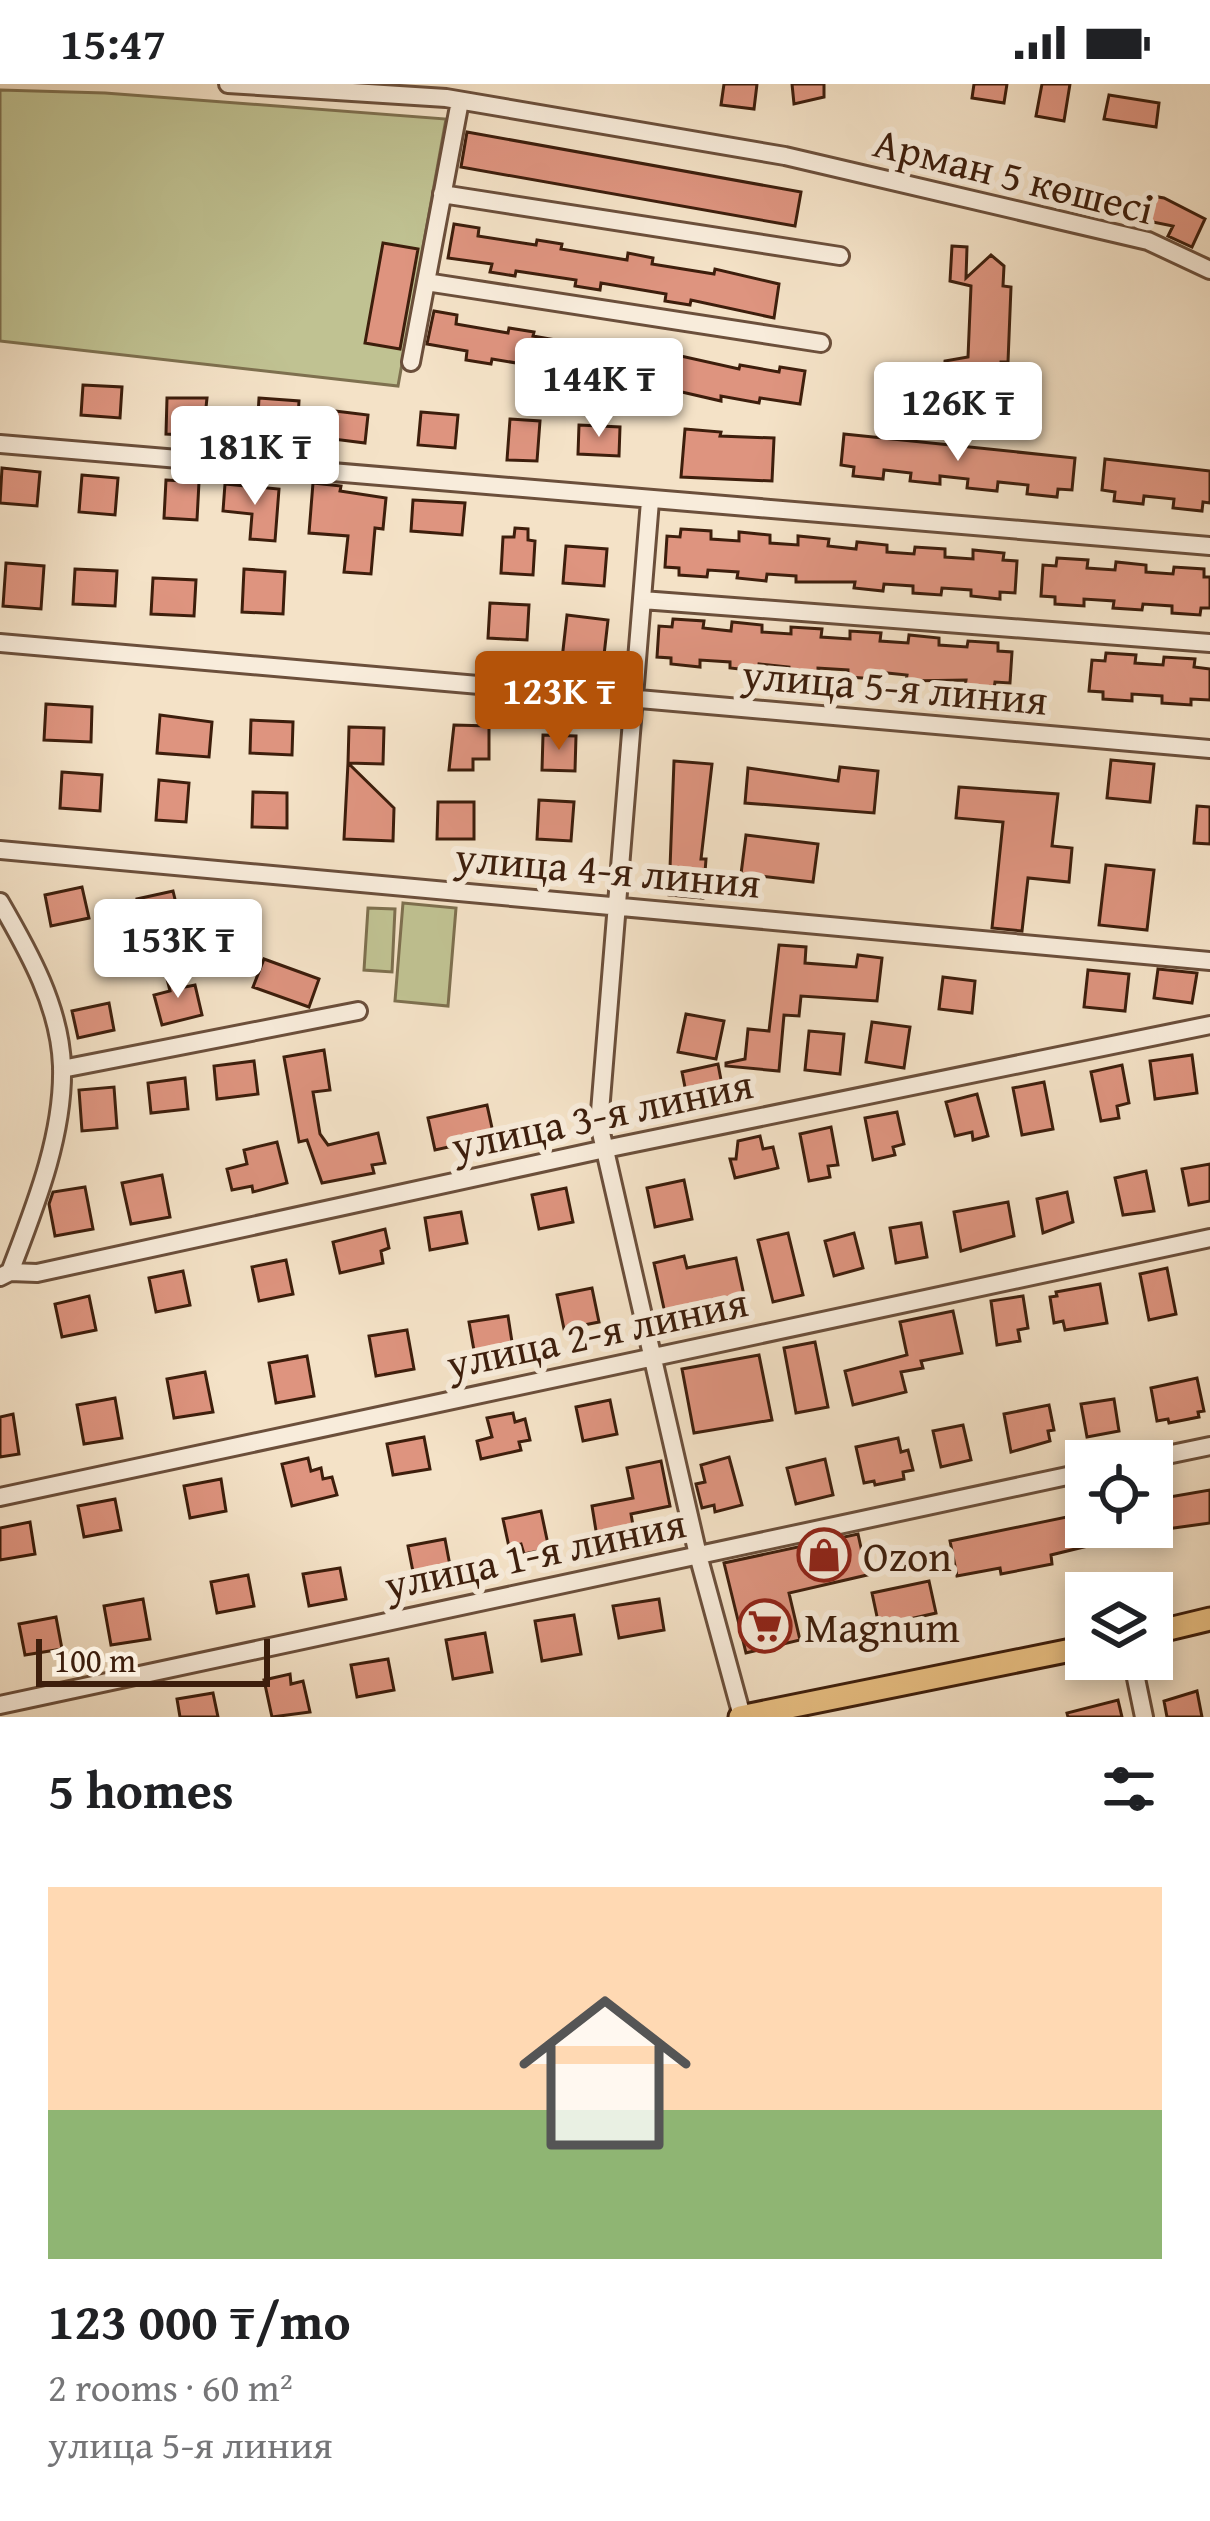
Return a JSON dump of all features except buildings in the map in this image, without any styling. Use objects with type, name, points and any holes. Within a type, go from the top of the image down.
[{"type":"main road","points":[[1173,1628],[1210,1619]]},
{"type":"main road","points":[[741,1717],[1065,1651]]},
{"type":"street","name":"Арман 5 көшесі","points":[[228,84],[460,100],[807,162],[1148,241],[1210,270]]},
{"type":"street","points":[[411,362],[460,100]]},
{"type":"street","points":[[442,194],[840,256]]},
{"type":"street","points":[[426,282],[821,343]]},
{"type":"street","points":[[0,444],[1210,546]]},
{"type":"street","points":[[650,502],[599,1124],[698,1555],[741,1717]]},
{"type":"street","points":[[642,600],[1210,643]]},
{"type":"street","name":"улица 5-я линия","points":[[0,643],[1210,749]]},
{"type":"street","name":"улица 4-я линия","points":[[0,850],[1210,961]]},
{"type":"street","points":[[0,902],[52,1010],[62,1069],[44,1177],[5,1275]]},
{"type":"street","points":[[62,1069],[358,1011]]},
{"type":"street","name":"улица 3-я линия","points":[[5,1275],[37,1273],[605,1149],[1210,1025]]},
{"type":"street","name":"улица 2-я линия","points":[[0,1497],[1210,1238]]},
{"type":"street","points":[[1173,1454],[1210,1446]]},
{"type":"street","name":"улица 1-я линия","points":[[0,1705],[1065,1476]]},
{"type":"street","points":[[1136,1680],[1144,1717]]},
{"type":"green space","points":[[0,90],[105,93],[446,119],[398,386],[0,341]]},
{"type":"green space","points":[[403,903],[456,908],[448,1006],[395,1001]]},
{"type":"green space","points":[[368,908],[395,909],[392,972],[364,970]]},
{"type":"place","name":"Ozon","points":[[824,1555]]},
{"type":"place","name":"Magnum","points":[[765,1626]]}]
